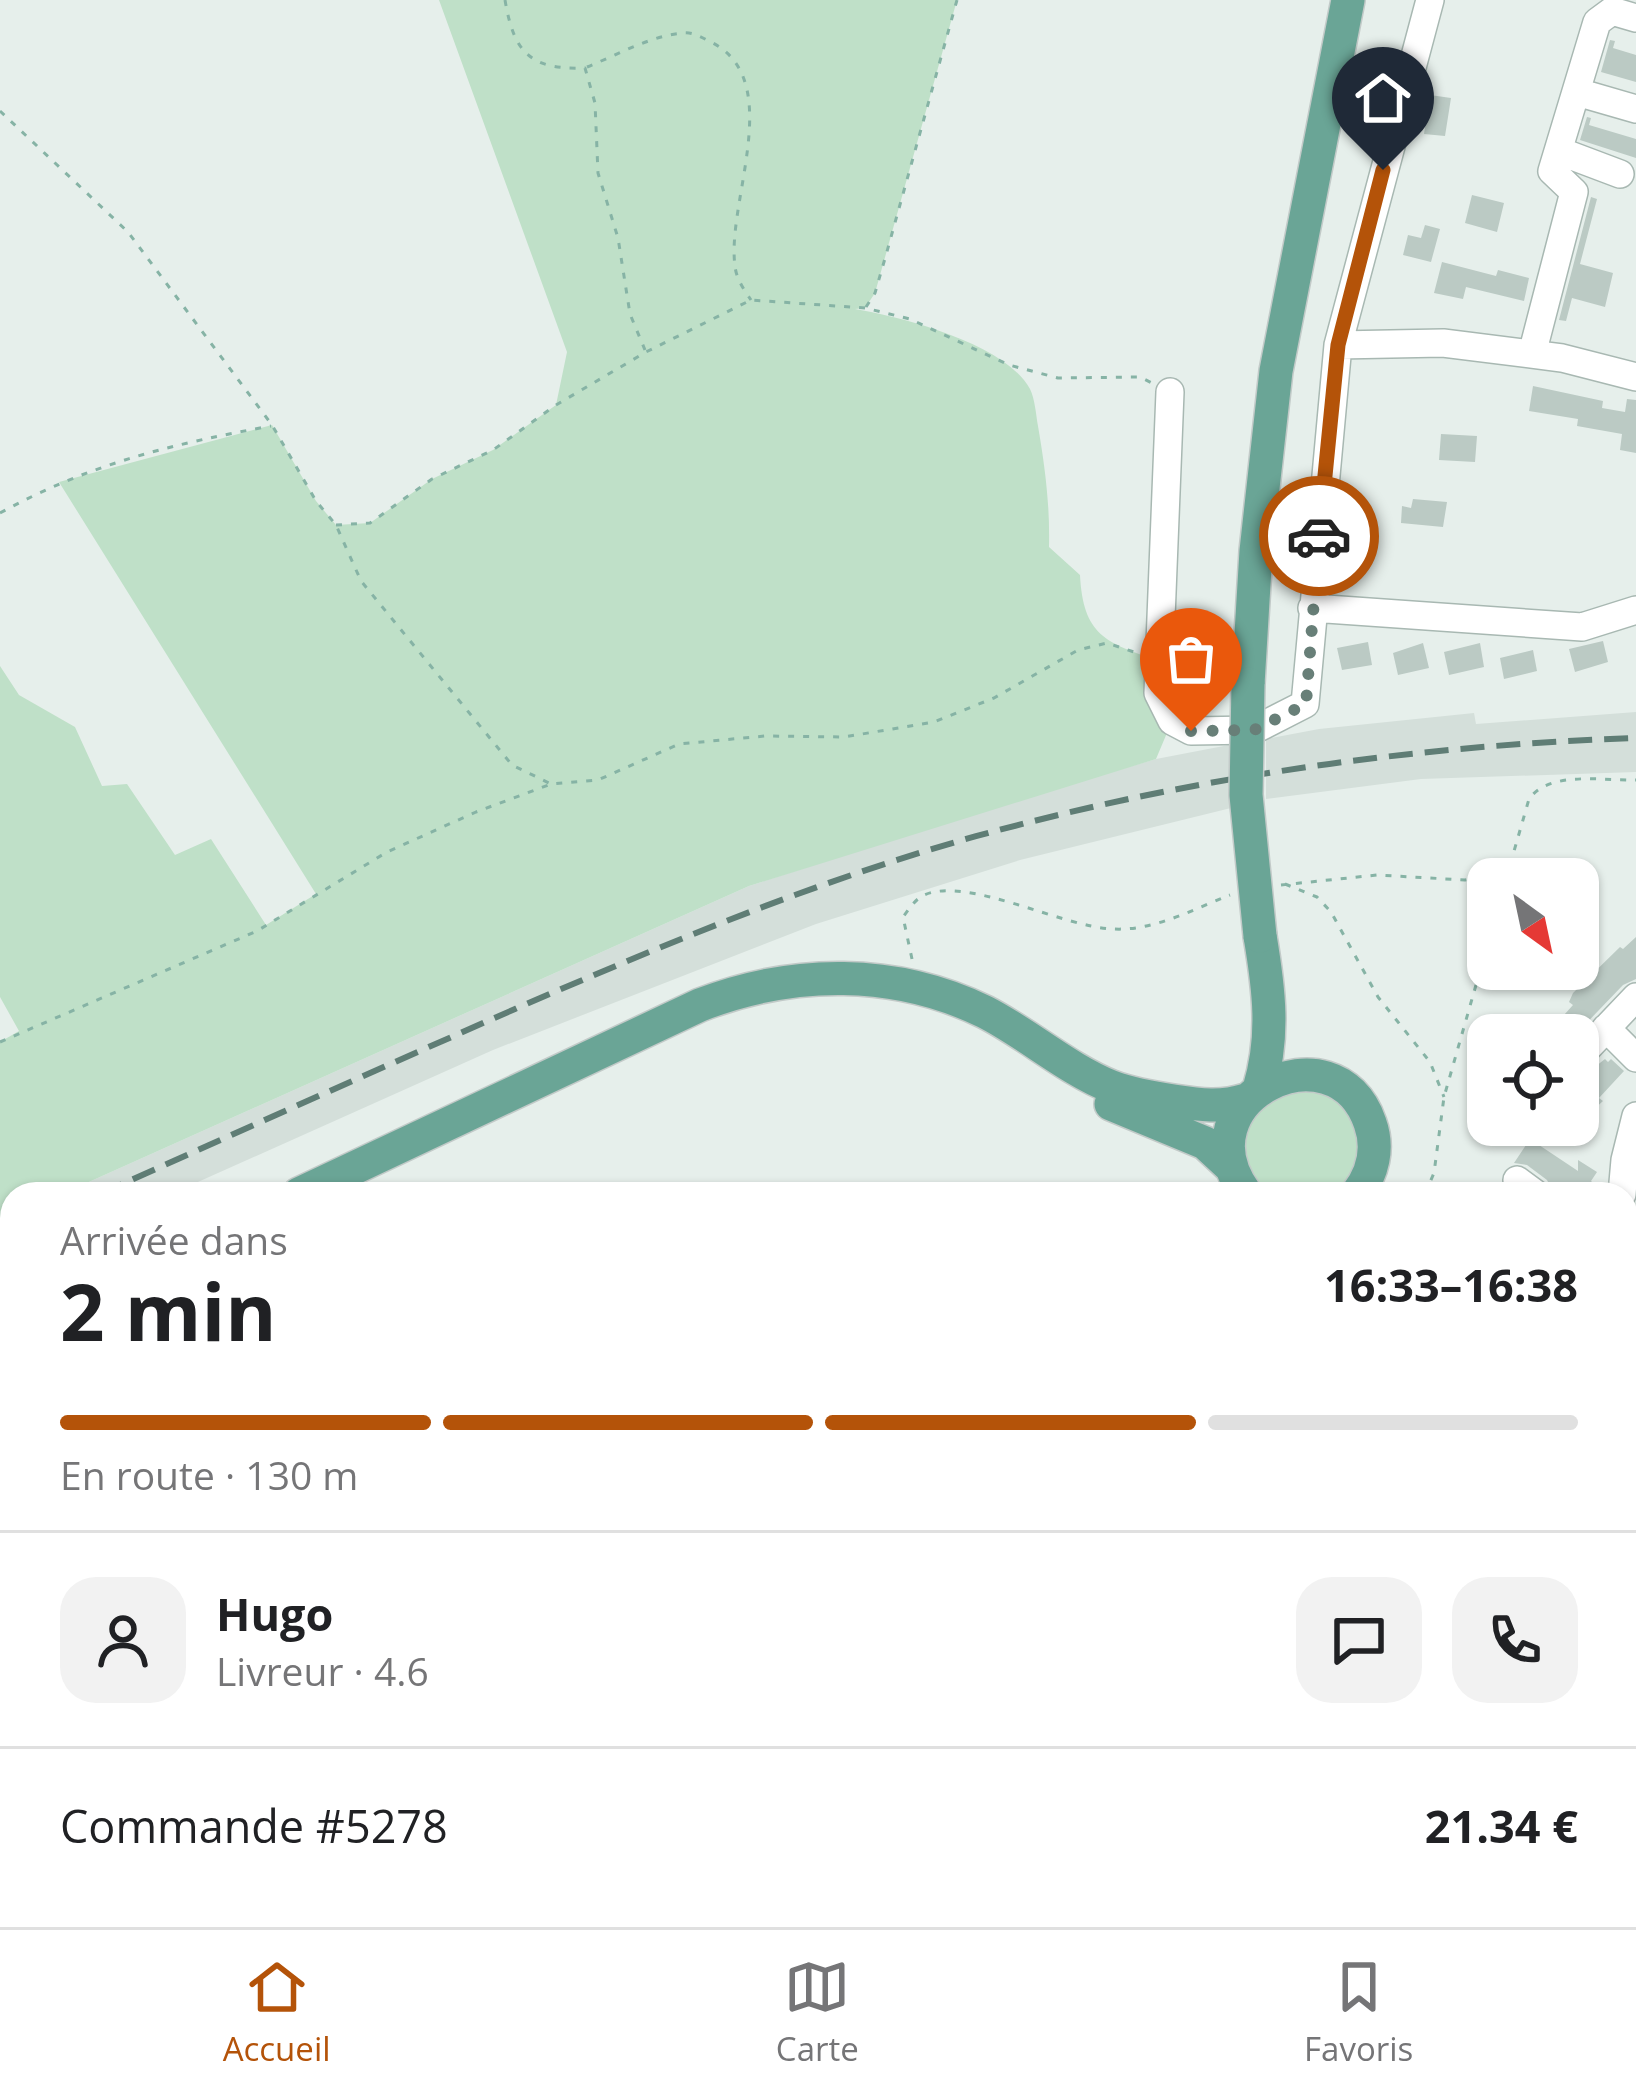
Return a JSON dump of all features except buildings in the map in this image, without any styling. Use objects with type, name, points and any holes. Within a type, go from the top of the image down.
[{"type":"main road","points":[[1239,1181],[1231,1130],[1269,1056],[1268,983],[1246,794],[1258,530],[1274,391],[1348,0]]},
{"type":"main road","points":[[325,1182],[742,989],[805,979],[867,979],[946,997],[1005,1023],[1091,1076],[1129,1092],[1209,1107],[1252,1095],[1284,1077],[1312,1076],[1348,1091],[1370,1123],[1374,1155],[1365,1182]]},
{"type":"main road","points":[[1268,983],[1312,1076]]},
{"type":"main road","points":[[374,1160],[740,1011],[836,992],[898,998],[957,1016],[1099,1098],[1204,1143],[1239,1181]]},
{"type":"street","points":[[1170,392],[1158,693],[1172,721],[1191,731],[1254,730],[1306,704],[1338,345],[1430,0]]},
{"type":"street","points":[[1532,354],[1574,193],[1552,171],[1597,22],[1612,11],[1636,18]]},
{"type":"street","points":[[1577,92],[1636,109]]},
{"type":"street","points":[[1558,151],[1620,174]]},
{"type":"street","points":[[1338,345],[1443,343],[1532,354],[1636,377]]},
{"type":"street","points":[[1312,608],[1582,627],[1636,610]]},
{"type":"street","points":[[1599,1036],[1636,997]]},
{"type":"street","points":[[1606,1028],[1636,1058]]},
{"type":"street","points":[[1623,1182],[1636,1116]]},
{"type":"path","points":[[505,0],[512,36],[528,57],[555,69],[586,68],[689,32],[738,61],[750,110],[735,266],[751,300]]},
{"type":"path","points":[[865,308],[881,274],[957,0]]},
{"type":"path","points":[[586,68],[595,103],[598,173],[618,238],[630,314],[646,352]]},
{"type":"path","points":[[0,111],[128,232],[272,425],[316,501],[336,525],[362,581],[512,765],[551,784]]},
{"type":"path","points":[[336,525],[370,523],[432,479],[494,450],[556,405],[646,352],[751,300],[865,308],[910,319],[1009,365],[1058,378],[1140,377],[1170,392]]},
{"type":"path","points":[[0,513],[48,486],[164,445],[272,425]]},
{"type":"path","points":[[0,1042],[257,931],[387,852],[551,784],[598,780],[679,744],[765,736],[844,737],[934,722],[994,698],[1078,650],[1107,643],[1157,660]]},
{"type":"path","points":[[1512,858],[1529,799],[1550,782],[1636,780]]},
{"type":"path","points":[[1268,887],[1377,875],[1467,880]]},
{"type":"path","points":[[1285,884],[1317,897],[1331,912],[1378,997],[1430,1062],[1444,1097]]},
{"type":"path","points":[[913,963],[903,916],[917,898],[937,891],[962,890],[1111,929],[1144,927],[1235,893]]},
{"type":"path","points":[[1431,1182],[1444,1097],[1475,990]]},
{"type":"shaded area","points":[[1636,712],[1636,772],[1421,779],[1266,799],[1266,739],[1474,713],[1476,724]]},
{"type":"shaded area","points":[[1229,745],[1231,808],[1020,860],[816,924],[493,1050],[198,1182],[89,1182],[749,886],[1156,759]]},
{"type":"green space","points":[[439,0],[957,0],[875,293],[865,308],[855,309],[925,326],[976,346],[1018,373],[1030,389],[1045,471],[1049,547],[1080,575],[1086,611],[1100,634],[1157,660],[1172,721],[1156,759],[749,886],[89,1182],[0,1182],[0,1042],[19,1031],[0,997],[0,666],[19,695],[75,727],[102,786],[127,784],[175,855],[211,839],[266,925],[316,894],[59,482],[272,425],[316,501],[336,525],[370,523],[432,479],[493,450],[556,405],[567,352]]},
{"type":"green space","points":[[1285,1092],[1320,1093],[1339,1103],[1349,1113],[1358,1140],[1347,1182],[1256,1182],[1245,1157],[1244,1135],[1256,1112]]},
{"type":"railway","points":[[127,1182],[640,956],[895,860],[1101,805],[1253,776],[1482,747],[1636,738]]},
{"type":"way so far","points":[[1191,731],[1254,730],[1306,704],[1319,536]]},
{"type":"route","points":[[1319,536],[1338,345],[1383,170]]}]
